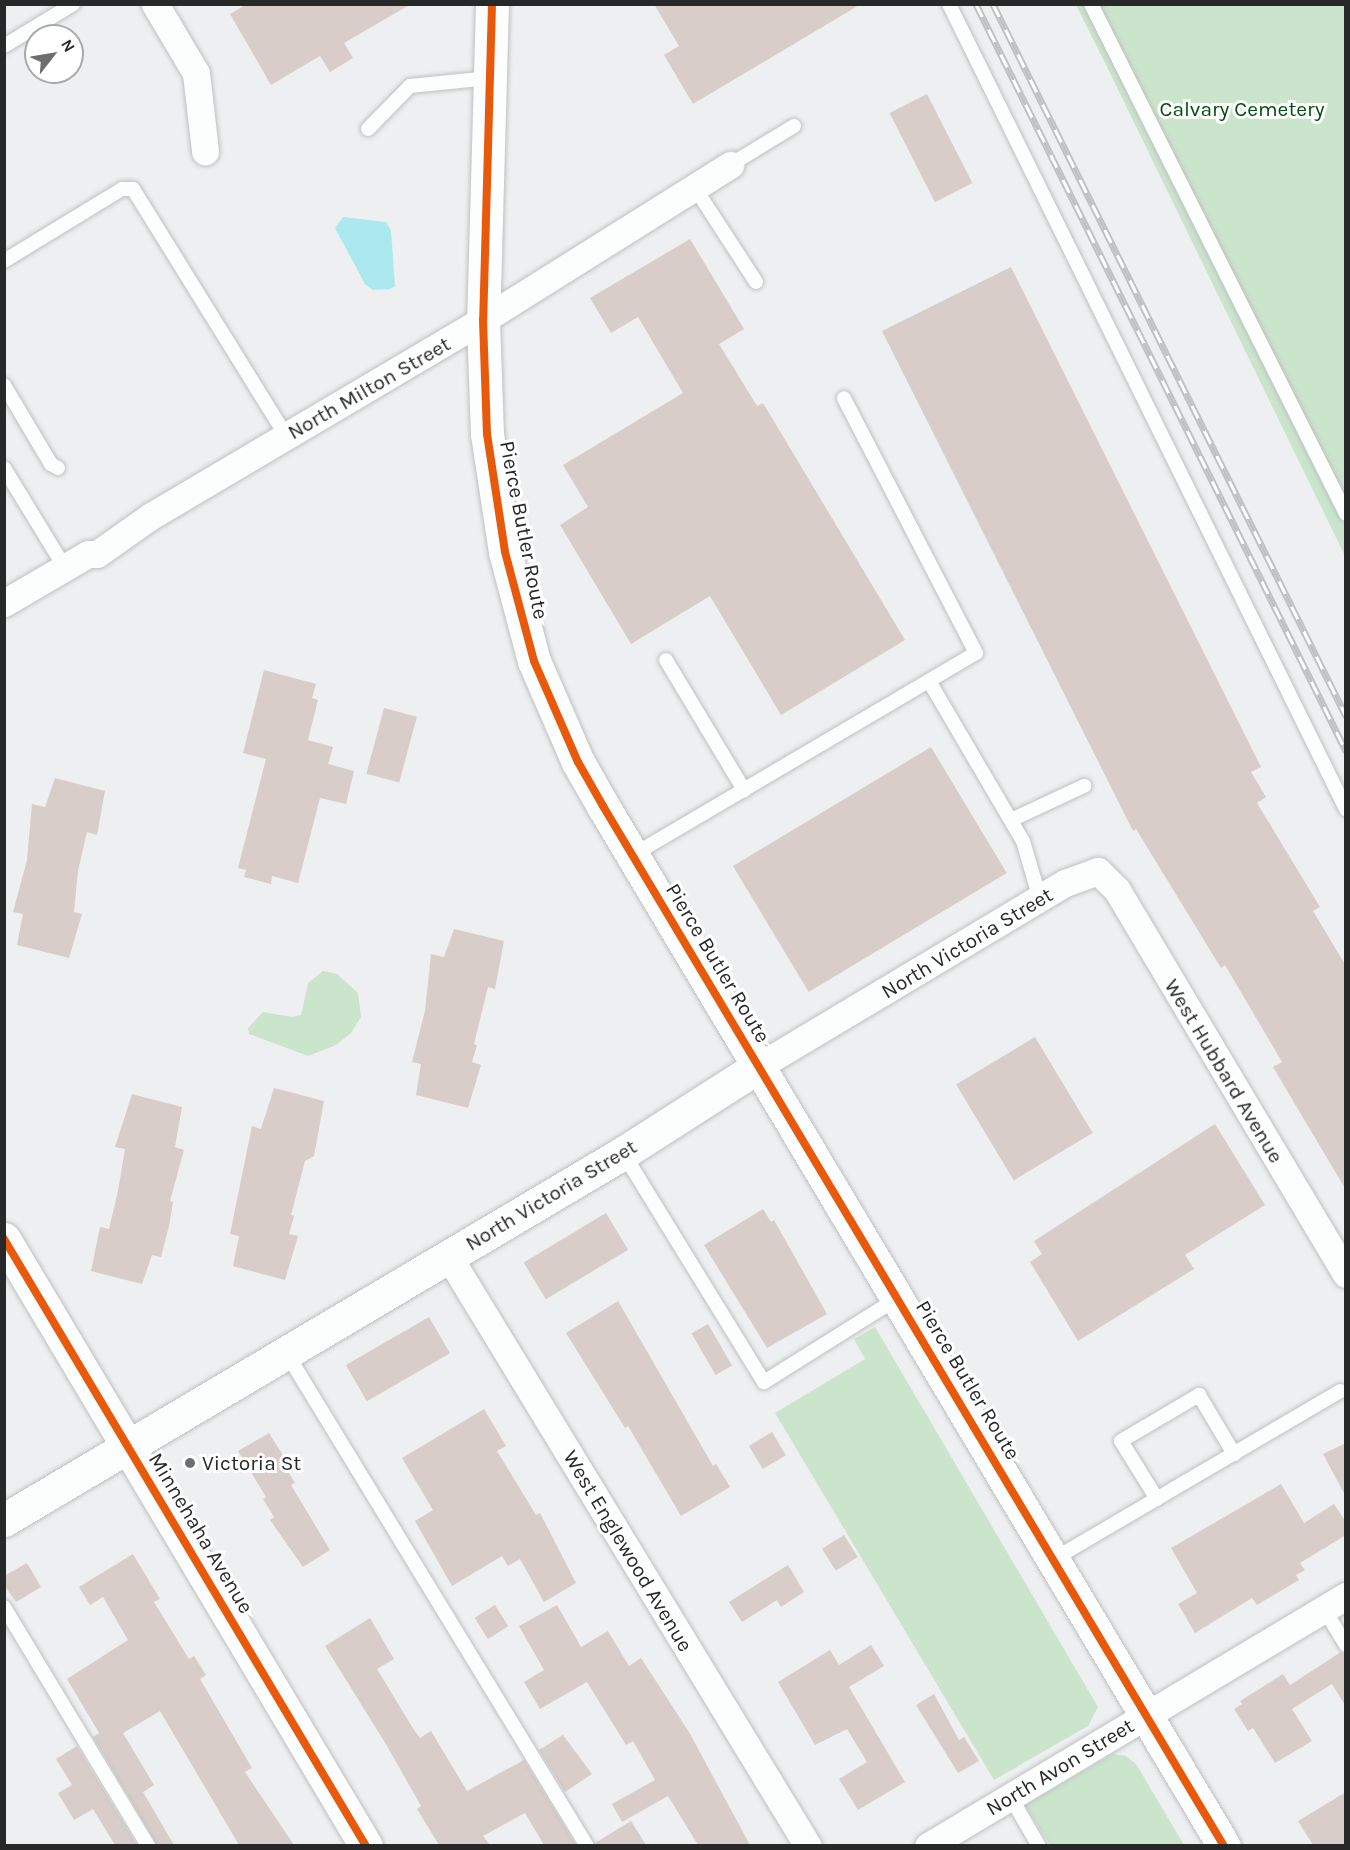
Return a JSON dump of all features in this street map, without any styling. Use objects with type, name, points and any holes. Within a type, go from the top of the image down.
[{"type":"main road","name":"Pierce Butler Route","points":[[492,4],[483,320],[487,435],[518,608],[555,715],[578,762],[633,855],[1224,1845]]},
{"type":"main road","name":"North Victoria Street","points":[[4,1520],[623,1153],[759,1066]]},
{"type":"main road","name":"Minnehaha Avenue","points":[[4,1239],[366,1845]]},
{"type":"street","points":[[155,4],[196,73],[205,151]]},
{"type":"street","name":"North Milton Street","points":[[4,603],[88,554],[97,554],[151,516],[483,320],[730,165]]},
{"type":"street","name":"North Victoria Street","points":[[759,1066],[1040,898],[1082,875],[1098,871]]},
{"type":"street","name":"West Hubbard Avenue","points":[[1098,871],[1117,890],[1346,1274]]},
{"type":"street","name":"West Englewood Avenue","points":[[449,1257],[808,1845]]},
{"type":"street","name":"North Avon Street","points":[[928,1845],[1335,1603]]},
{"type":"lane","points":[[4,46],[73,4]]},
{"type":"lane","points":[[949,4],[1346,808]]},
{"type":"lane","points":[[1091,4],[1346,514]]},
{"type":"lane","points":[[368,129],[410,86],[490,78]]},
{"type":"lane","points":[[730,165],[794,126]]},
{"type":"lane","points":[[695,188],[756,282]]},
{"type":"lane","points":[[4,261],[122,189],[133,189],[286,436]]},
{"type":"lane","points":[[4,385],[51,464],[58,468]]},
{"type":"lane","points":[[633,855],[976,653],[844,398]]},
{"type":"lane","points":[[4,468],[64,568]]},
{"type":"lane","points":[[666,660],[744,790]]},
{"type":"lane","points":[[929,681],[1023,841],[1040,898]]},
{"type":"lane","points":[[1011,820],[1084,786]]},
{"type":"lane","points":[[623,1153],[764,1382],[899,1298]]},
{"type":"lane","points":[[287,1354],[587,1845]]},
{"type":"lane","points":[[1054,1559],[1340,1391]]},
{"type":"lane","points":[[1156,1499],[1121,1441],[1199,1395],[1234,1454]]},
{"type":"lane","points":[[1335,1603],[1346,1645]]},
{"type":"lane","points":[[4,1607],[148,1845]]},
{"type":"lane","points":[[1010,1796],[1039,1845]]},
{"type":"green space","name":"Calvary Cemetery","points":[[1076,5],[1345,5],[1345,556],[1107,67]]},
{"type":"green space","points":[[323,971],[337,974],[358,993],[361,1017],[351,1033],[336,1045],[308,1056],[249,1034],[248,1028],[263,1012],[292,1017],[301,1015],[308,983]]},
{"type":"green space","points":[[875,1327],[1098,1707],[1088,1726],[994,1780],[775,1413],[865,1359],[854,1339]]},
{"type":"green space","points":[[1113,1754],[1126,1756],[1136,1764],[1184,1845],[1050,1845],[1025,1805]]},
{"type":"water","points":[[343,217],[386,222],[391,230],[395,286],[390,289],[373,290],[365,284],[335,228]]},
{"type":"building","points":[[247,4],[411,4],[344,43],[353,58],[330,72],[320,56],[271,85],[230,14]]},
{"type":"building","points":[[654,4],[861,4],[693,104],[664,55],[679,46]]},
{"type":"building","points":[[927,94],[972,183],[935,202],[890,113]]},
{"type":"building","points":[[690,239],[744,329],[719,344],[757,406],[763,403],[905,640],[781,715],[710,596],[631,644],[560,525],[588,507],[563,465],[683,393],[638,317],[611,333],[590,298]]},
{"type":"building","points":[[1011,267],[1261,767],[1251,772],[1266,797],[1257,803],[1320,907],[1313,911],[1346,966],[1346,1190],[1273,1067],[1282,1062],[1225,965],[1221,968],[1136,829],[1133,831],[882,331]]},
{"type":"building","points":[[264,670],[316,684],[312,698],[318,700],[308,740],[333,747],[328,764],[354,771],[346,804],[320,798],[298,883],[272,876],[271,884],[244,877],[246,870],[238,868],[266,759],[243,753]]},
{"type":"building","points":[[384,708],[417,717],[399,782],[366,774]]},
{"type":"building","points":[[931,747],[1007,873],[809,992],[733,866]]},
{"type":"building","points":[[55,778],[105,791],[97,835],[87,832],[78,871],[74,912],[82,914],[69,958],[17,945],[23,914],[13,912],[27,860],[32,804],[45,807]]},
{"type":"building","points":[[454,929],[504,941],[495,989],[488,987],[474,1044],[477,1045],[472,1062],[481,1065],[468,1108],[416,1095],[421,1064],[412,1062],[425,1011],[431,954],[444,957]]},
{"type":"building","points":[[1035,1037],[1093,1133],[1014,1180],[956,1084]]},
{"type":"building","points":[[274,1088],[324,1101],[314,1156],[305,1161],[291,1215],[294,1216],[289,1234],[298,1236],[285,1280],[233,1266],[239,1236],[230,1234],[252,1126],[261,1129]]},
{"type":"building","points":[[132,1094],[182,1107],[175,1147],[184,1150],[170,1201],[173,1202],[169,1226],[161,1257],[152,1255],[142,1284],[91,1271],[100,1227],[109,1229],[118,1191],[125,1149],[115,1147]]},
{"type":"building","points":[[1215,1124],[1265,1205],[1185,1255],[1194,1269],[1078,1341],[1030,1262],[1042,1254],[1034,1241]]},
{"type":"building","points":[[763,1209],[771,1222],[774,1220],[827,1314],[767,1348],[704,1245]]},
{"type":"building","points":[[606,1213],[628,1250],[546,1299],[524,1262]]},
{"type":"building","points":[[618,1301],[713,1466],[716,1464],[730,1487],[681,1516],[628,1426],[625,1428],[566,1333]]},
{"type":"building","points":[[429,1317],[450,1353],[367,1401],[346,1365]]},
{"type":"building","points":[[708,1324],[732,1366],[716,1375],[692,1334]]},
{"type":"building","points":[[484,1409],[506,1446],[497,1451],[536,1515],[540,1513],[576,1583],[544,1602],[520,1559],[508,1566],[502,1556],[452,1586],[415,1521],[433,1510],[402,1458]]},
{"type":"building","points":[[772,1432],[786,1455],[763,1469],[749,1446]]},
{"type":"building","points":[[269,1433],[284,1457],[281,1460],[295,1483],[291,1485],[330,1550],[303,1567],[270,1520],[274,1517],[263,1499],[266,1497],[238,1451]]},
{"type":"building","points":[[1346,1443],[1346,1497],[1323,1454]]},
{"type":"building","points":[[1281,1484],[1304,1523],[1334,1504],[1346,1522],[1346,1535],[1300,1563],[1305,1570],[1296,1575],[1299,1580],[1257,1605],[1252,1598],[1195,1633],[1178,1604],[1197,1593],[1171,1548]]},
{"type":"building","points":[[844,1535],[858,1557],[836,1571],[822,1549]]},
{"type":"building","points":[[133,1554],[160,1599],[154,1602],[189,1659],[194,1656],[206,1675],[200,1679],[252,1768],[245,1772],[294,1845],[239,1845],[160,1711],[123,1733],[154,1785],[143,1792],[174,1845],[157,1845],[93,1737],[99,1733],[67,1679],[128,1640],[103,1597],[90,1605],[79,1587]]},
{"type":"building","points":[[27,1563],[41,1587],[16,1602],[4,1585],[4,1576]]},
{"type":"building","points":[[788,1565],[804,1592],[781,1607],[777,1600],[742,1622],[729,1602]]},
{"type":"building","points":[[495,1605],[508,1626],[488,1639],[475,1618]]},
{"type":"building","points":[[557,1605],[581,1647],[608,1631],[629,1666],[641,1658],[689,1732],[750,1845],[698,1845],[668,1796],[622,1822],[612,1804],[655,1780],[633,1741],[626,1745],[587,1682],[540,1709],[524,1682],[544,1670],[519,1626]]},
{"type":"building","points":[[370,1618],[394,1659],[377,1669],[420,1738],[431,1731],[467,1791],[524,1760],[576,1845],[544,1845],[525,1813],[483,1836],[490,1845],[439,1845],[417,1809],[421,1806],[387,1746],[325,1646]]},
{"type":"building","points":[[871,1645],[884,1666],[849,1687],[905,1782],[858,1810],[839,1779],[867,1762],[847,1729],[815,1745],[778,1682],[830,1650],[839,1665]]},
{"type":"building","points":[[1341,1652],[1346,1654],[1346,1707],[1332,1684],[1292,1709],[1312,1741],[1275,1763],[1253,1728],[1248,1731],[1234,1709],[1242,1704],[1240,1701],[1283,1674],[1290,1685]]},
{"type":"building","points":[[934,1694],[959,1740],[964,1737],[979,1761],[958,1773],[916,1705]]},
{"type":"building","points":[[563,1735],[592,1774],[565,1792],[539,1750]]},
{"type":"building","points":[[77,1746],[137,1845],[115,1845],[93,1809],[74,1820],[58,1793],[72,1785],[56,1759]]},
{"type":"building","points":[[1346,1792],[1346,1845],[1313,1845],[1298,1821]]},
{"type":"building","points":[[631,1821],[646,1845],[596,1845],[595,1843]]},
{"type":"railway","points":[[976,4],[1346,751]]},
{"type":"railway","points":[[993,4],[1346,716]]},
{"type":"cycle path","points":[[492,4],[483,320],[487,434],[505,552],[534,661],[578,762],[603,806],[1224,1846]]},
{"type":"cycle path","points":[[4,1239],[366,1846]]},
{"type":"place","name":"Victoria St","points":[[190,1463]]}]
